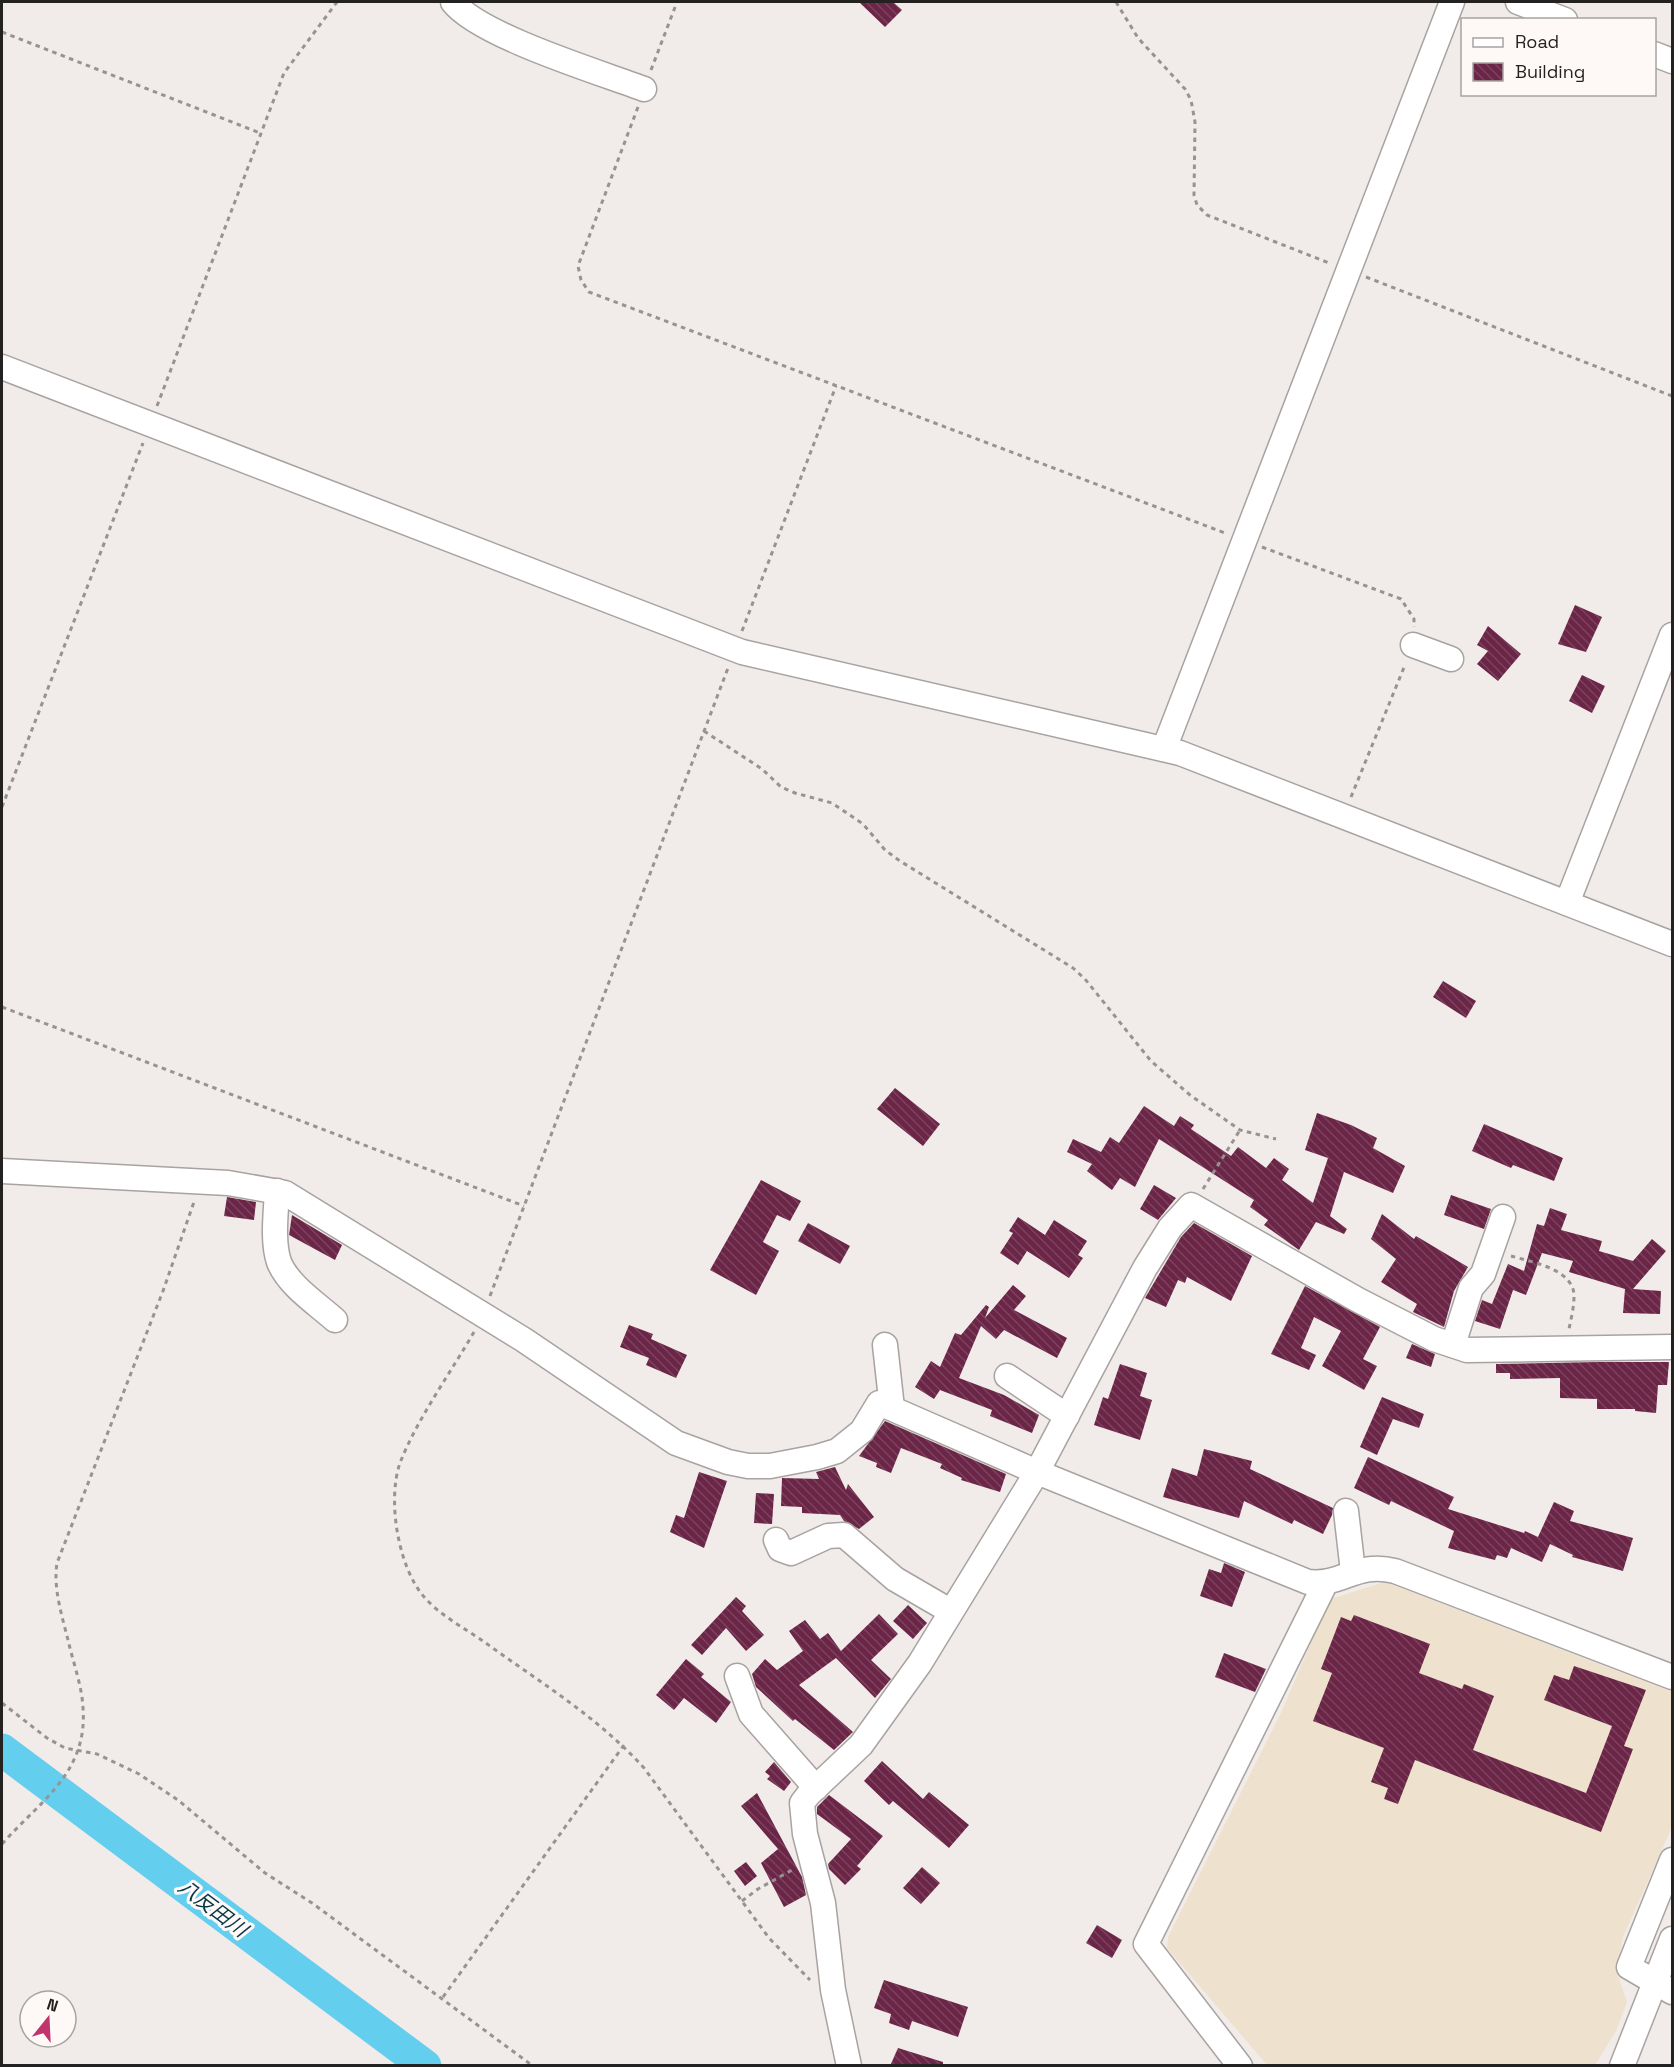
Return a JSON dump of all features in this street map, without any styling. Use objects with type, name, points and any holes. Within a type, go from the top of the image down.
[{"type":"street","points":[[453,2],[462,14],[494,31],[644,89]]},
{"type":"street","points":[[1164,749],[1452,2]]},
{"type":"street","points":[[1518,2],[1560,18]]},
{"type":"street","points":[[1656,55],[1672,61]]},
{"type":"street","points":[[2,367],[735,649],[1164,749],[1672,944]]},
{"type":"street","points":[[1567,903],[1672,635]]},
{"type":"street","points":[[1413,645],[1451,659]]},
{"type":"street","points":[[2,1171],[201,1182],[277,1191],[307,1205],[483,1314],[571,1370],[676,1443],[728,1462],[748,1466],[771,1466],[817,1458],[837,1451],[862,1431],[879,1403],[1037,1472],[1308,1582],[1325,1584],[1353,1572],[1378,1567],[1395,1571],[1672,1677]]},
{"type":"street","points":[[277,1191],[276,1232],[280,1264],[292,1281],[335,1320]]},
{"type":"street","points":[[849,2066],[833,1990],[823,1903],[810,1857],[801,1810],[802,1803],[861,1745],[920,1662],[1037,1472],[1145,1268],[1170,1228],[1193,1206],[1358,1300],[1434,1339],[1467,1350],[1672,1347]]},
{"type":"street","points":[[1453,1345],[1471,1288],[1483,1274],[1503,1218]]},
{"type":"street","points":[[885,1345],[892,1408]]},
{"type":"street","points":[[1007,1376],[1067,1416]]},
{"type":"street","points":[[1346,1511],[1353,1572]]},
{"type":"street","points":[[776,1540],[780,1549],[791,1553],[828,1536],[844,1535],[895,1579],[950,1611]]},
{"type":"street","points":[[1240,2066],[1146,1944],[1325,1584]]},
{"type":"street","points":[[737,1676],[751,1714],[816,1788]]},
{"type":"street","points":[[1664,1988],[1629,1967],[1672,1860]]},
{"type":"street","points":[[1622,2066],[1664,1988],[1672,1939]]},
{"type":"path","points":[[2,807],[260,133],[285,73],[337,2]]},
{"type":"path","points":[[677,2],[578,266],[581,280],[589,292],[1401,599],[1414,619],[1413,645],[1343,816]]},
{"type":"path","points":[[2,32],[260,133]]},
{"type":"path","points":[[833,1990],[819,1988],[796,1970],[769,1938],[644,1768],[624,1745],[594,1720],[424,1597],[406,1565],[398,1538],[395,1509],[400,1464],[483,1314],[836,386]]},
{"type":"path","points":[[704,731],[762,769],[782,787],[795,794],[832,803],[863,824],[885,850],[909,867],[1073,968],[1085,979],[1151,1061],[1190,1095],[1240,1130],[1276,1138]]},
{"type":"path","points":[[2,1007],[524,1206]]},
{"type":"path","points":[[1193,1206],[1240,1130]]},
{"type":"path","points":[[2,1844],[22,1821],[38,1809],[70,1771],[79,1751],[83,1707],[59,1605],[57,1563],[163,1291],[201,1182]]},
{"type":"path","points":[[1491,1249],[1557,1271],[1573,1288],[1575,1296],[1566,1349]]},
{"type":"path","points":[[2,1703],[47,1738],[65,1748],[97,1754],[139,1774],[178,1800],[265,1873],[312,1903],[533,2066]]},
{"type":"path","points":[[443,1998],[624,1745]]},
{"type":"path","points":[[742,1901],[810,1857]]},
{"type":"shaded area","points":[[1385,1582],[1672,1692],[1672,1827],[1623,1937],[1616,1970],[1627,2002],[1616,2031],[1595,2065],[1267,2065],[1167,1948],[1168,1937],[1280,1715],[1330,1599]]},
{"type":"building","points":[[859,2],[893,2],[902,10],[885,27]]},
{"type":"building","points":[[1575,605],[1602,617],[1586,652],[1558,644]]},
{"type":"building","points":[[1488,626],[1521,654],[1498,681],[1477,664],[1488,651],[1477,645]]},
{"type":"building","points":[[1582,675],[1605,686],[1592,713],[1569,701]]},
{"type":"building","points":[[1443,981],[1476,1001],[1466,1018],[1433,997]]},
{"type":"building","points":[[895,1088],[940,1124],[923,1146],[877,1109]]},
{"type":"building","points":[[1144,1106],[1174,1126],[1180,1116],[1194,1125],[1191,1129],[1231,1156],[1238,1147],[1266,1168],[1274,1158],[1289,1169],[1282,1180],[1313,1203],[1328,1158],[1305,1150],[1317,1113],[1351,1125],[1377,1138],[1373,1148],[1405,1166],[1393,1193],[1344,1172],[1330,1216],[1347,1229],[1344,1234],[1316,1222],[1299,1250],[1264,1225],[1268,1220],[1250,1207],[1254,1200],[1159,1139],[1135,1187],[1120,1178],[1112,1190],[1087,1171],[1092,1164],[1067,1152],[1073,1139],[1101,1152],[1110,1137],[1119,1143]]},
{"type":"building","points":[[1484,1124],[1563,1158],[1554,1181],[1513,1165],[1511,1168],[1472,1151]]},
{"type":"building","points":[[761,1180],[801,1201],[790,1221],[777,1215],[763,1242],[779,1251],[756,1295],[710,1270]]},
{"type":"building","points":[[1154,1185],[1176,1198],[1158,1220],[1140,1209]]},
{"type":"building","points":[[1451,1195],[1491,1209],[1484,1229],[1444,1215]]},
{"type":"building","points":[[227,1197],[256,1202],[254,1220],[224,1216]]},
{"type":"building","points":[[1550,1208],[1567,1214],[1561,1230],[1602,1241],[1599,1251],[1633,1261],[1652,1239],[1666,1251],[1633,1289],[1661,1291],[1660,1314],[1623,1313],[1625,1289],[1569,1272],[1573,1261],[1542,1253],[1526,1295],[1513,1290],[1500,1329],[1475,1321],[1482,1300],[1492,1304],[1508,1264],[1524,1271],[1537,1224],[1544,1226]]},
{"type":"building","points":[[1382,1214],[1414,1239],[1416,1236],[1468,1267],[1454,1291],[1444,1327],[1413,1312],[1417,1304],[1381,1282],[1396,1259],[1371,1239]]},
{"type":"building","points":[[292,1215],[342,1245],[335,1260],[289,1235]]},
{"type":"building","points":[[1018,1217],[1045,1235],[1054,1220],[1087,1241],[1078,1255],[1083,1258],[1069,1278],[1027,1251],[1018,1265],[1000,1253],[1013,1233],[1009,1231]]},
{"type":"building","points":[[808,1223],[850,1246],[840,1264],[798,1241]]},
{"type":"building","points":[[1194,1223],[1252,1256],[1231,1301],[1187,1277],[1185,1283],[1178,1280],[1166,1307],[1145,1298],[1181,1237]]},
{"type":"building","points":[[1013,1285],[1026,1296],[1014,1310],[1067,1338],[1057,1358],[1004,1330],[996,1339],[981,1326],[959,1378],[1004,1395],[1039,1415],[1032,1433],[990,1416],[992,1410],[940,1390],[934,1399],[915,1387],[931,1361],[940,1367],[955,1333],[961,1335],[986,1305],[989,1307],[985,1318]]},
{"type":"building","points":[[1305,1286],[1380,1327],[1363,1359],[1377,1366],[1364,1390],[1322,1366],[1341,1331],[1314,1317],[1301,1348],[1316,1355],[1309,1370],[1271,1354]]},
{"type":"building","points":[[629,1325],[653,1334],[651,1339],[687,1355],[676,1378],[646,1365],[649,1358],[620,1347]]},
{"type":"building","points":[[1412,1344],[1435,1354],[1431,1367],[1406,1358]]},
{"type":"building","points":[[1669,1362],[1667,1385],[1658,1385],[1656,1413],[1635,1411],[1635,1409],[1597,1409],[1597,1399],[1560,1398],[1560,1378],[1510,1379],[1510,1373],[1496,1373],[1496,1364]]},
{"type":"building","points":[[1120,1364],[1147,1373],[1140,1396],[1152,1400],[1140,1440],[1094,1425],[1103,1397],[1108,1399]]},
{"type":"building","points":[[1382,1397],[1424,1414],[1419,1428],[1393,1419],[1377,1455],[1360,1447]]},
{"type":"building","points":[[885,1421],[1006,1474],[1000,1492],[961,1480],[962,1478],[940,1468],[942,1464],[901,1448],[891,1473],[876,1467],[877,1463],[859,1456]]},
{"type":"building","points":[[1204,1449],[1252,1461],[1250,1469],[1333,1508],[1323,1534],[1294,1520],[1292,1524],[1244,1501],[1239,1518],[1163,1497],[1172,1468],[1197,1476]]},
{"type":"building","points":[[1368,1457],[1454,1497],[1448,1509],[1524,1533],[1525,1531],[1538,1537],[1554,1502],[1574,1511],[1570,1521],[1633,1538],[1623,1571],[1572,1557],[1573,1555],[1550,1544],[1542,1562],[1511,1548],[1507,1558],[1497,1555],[1495,1560],[1448,1548],[1454,1531],[1391,1501],[1389,1505],[1354,1488]]},
{"type":"building","points":[[835,1467],[846,1490],[848,1484],[874,1517],[859,1529],[844,1521],[840,1515],[802,1513],[802,1507],[781,1506],[782,1478],[819,1479],[816,1472]]},
{"type":"building","points":[[699,1472],[727,1481],[704,1548],[670,1532],[676,1515],[684,1518]]},
{"type":"building","points":[[756,1493],[774,1494],[772,1524],[754,1523]]},
{"type":"building","points":[[1224,1563],[1245,1572],[1232,1607],[1200,1596],[1209,1569],[1221,1573]]},
{"type":"building","points":[[736,1597],[746,1606],[742,1611],[764,1635],[746,1651],[726,1628],[702,1655],[691,1645]]},
{"type":"building","points":[[908,1605],[927,1623],[913,1639],[893,1621]]},
{"type":"building","points":[[879,1614],[898,1634],[871,1660],[891,1679],[875,1698],[836,1658],[799,1685],[853,1732],[834,1750],[795,1719],[793,1721],[756,1687],[752,1674],[765,1659],[777,1670],[803,1651],[789,1631],[805,1620],[820,1639],[828,1633],[841,1651]]},
{"type":"building","points":[[1354,1615],[1430,1644],[1419,1673],[1462,1689],[1464,1684],[1494,1696],[1473,1750],[1586,1793],[1612,1726],[1544,1700],[1554,1675],[1569,1680],[1574,1666],[1646,1690],[1624,1746],[1633,1749],[1601,1832],[1415,1760],[1398,1804],[1384,1799],[1388,1788],[1371,1782],[1384,1748],[1313,1721],[1332,1673],[1321,1669],[1341,1617],[1351,1621]]},
{"type":"building","points":[[1224,1653],[1266,1669],[1255,1692],[1215,1677]]},
{"type":"building","points":[[686,1659],[704,1674],[701,1677],[731,1702],[716,1723],[684,1698],[674,1710],[656,1695]]},
{"type":"building","points":[[882,1761],[923,1799],[929,1792],[969,1825],[949,1848],[893,1801],[889,1805],[864,1781]]},
{"type":"building","points":[[774,1762],[791,1782],[784,1791],[767,1779],[770,1776],[765,1772]]},
{"type":"building","points":[[757,1793],[802,1877],[806,1895],[784,1907],[761,1863],[778,1849],[741,1806]]},
{"type":"building","points":[[829,1795],[883,1836],[857,1866],[861,1869],[845,1885],[829,1869],[828,1864],[851,1839],[817,1814],[817,1807]]},
{"type":"building","points":[[746,1862],[757,1876],[745,1886],[734,1871]]},
{"type":"building","points":[[922,1867],[940,1883],[921,1904],[903,1888]]},
{"type":"building","points":[[1097,1925],[1122,1940],[1112,1958],[1086,1943]]},
{"type":"building","points":[[884,1980],[968,2007],[958,2037],[912,2021],[909,2030],[889,2023],[891,2014],[874,2008]]},
{"type":"building","points":[[898,2048],[943,2062],[943,2066],[890,2066]]},
{"type":"waterway","name":"八反田川","points":[[2,1750],[425,2066]]}]
